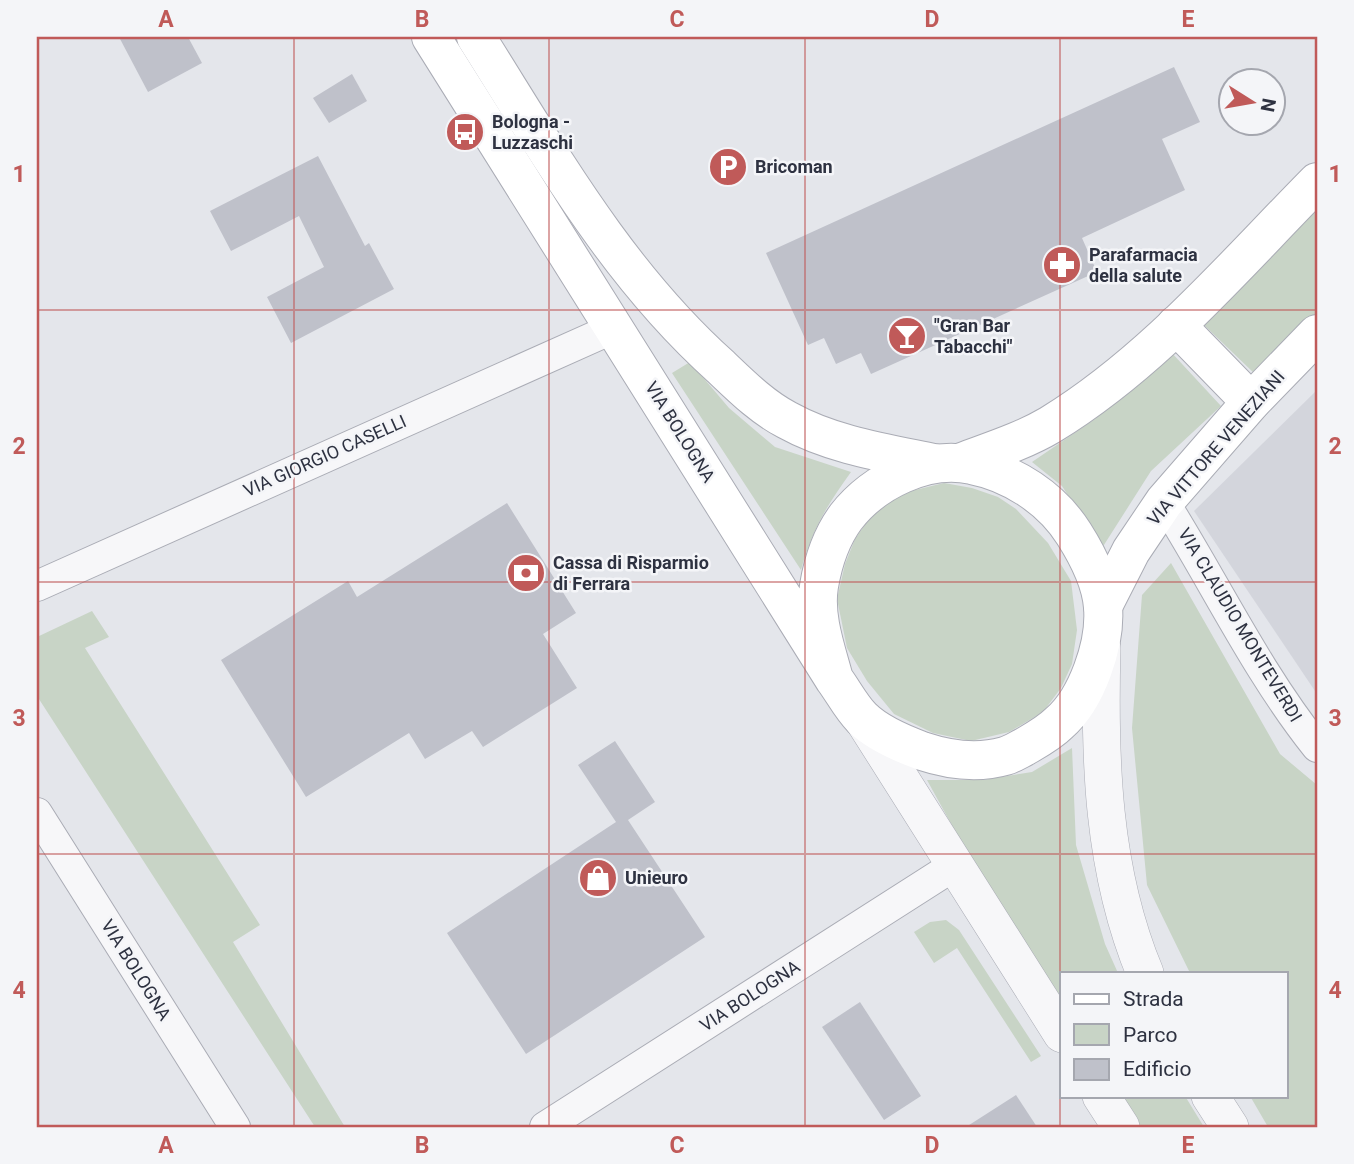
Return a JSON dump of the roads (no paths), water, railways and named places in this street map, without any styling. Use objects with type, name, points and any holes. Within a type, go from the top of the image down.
[{"type":"main road","name":"VIA BOLOGNA","points":[[431,37],[834,679],[862,718],[903,744],[944,758],[976,761],[1006,756],[1060,723],[1094,667],[1103,623]]},
{"type":"main road","points":[[476,37],[581,204],[645,290],[699,347],[754,397],[786,420],[823,436],[856,446],[985,467],[1041,496],[1068,524],[1091,561],[1103,623]]},
{"type":"main road","points":[[949,463],[1010,444],[1048,426],[1124,371],[1176,325],[1317,182]]},
{"type":"main road","points":[[1176,325],[1251,402]]},
{"type":"main road","points":[[614,328],[650,326],[699,347]]},
{"type":"main road","name":"VIA VITTORE VENEZIANI","points":[[1103,623],[1131,551],[1164,502],[1251,402],[1317,334]]},
{"type":"main road","name":"VIA BOLOGNA","points":[[834,679],[820,626],[819,586],[830,547],[844,519],[869,495],[894,477],[949,463]]},
{"type":"street","name":"VIA GIORGIO CASELLI","points":[[37,586],[614,328]]},
{"type":"street","name":"VIA CLAUDIO MONTEVERDI","points":[[1164,502],[1245,639],[1317,747]]},
{"type":"street","points":[[1103,623],[1102,760],[1107,837],[1129,935],[1145,972]]},
{"type":"street","name":"VIA BOLOGNA","points":[[862,718],[1060,1031]]},
{"type":"street","name":"VIA BOLOGNA","points":[[37,813],[235,1127]]},
{"type":"street","name":"VIA BOLOGNA","points":[[545,1127],[955,864]]},
{"type":"street","points":[[1102,1098],[1121,1127]]},
{"type":"street","points":[[1211,1098],[1230,1127]]},
{"type":"place","name":"Bologna - Luzzaschi","points":[[465,132]]},
{"type":"place","name":"Bricoman","points":[[728,167]]},
{"type":"place","name":"Parafarmacia della salute","points":[[1062,265]]},
{"type":"place","name":"\"Gran Bar Tabacchi\"","points":[[907,336]]},
{"type":"place","name":"Cassa di Risparmio di Ferrara","points":[[526,573]]},
{"type":"place","name":"Unieuro","points":[[598,878]]}]
